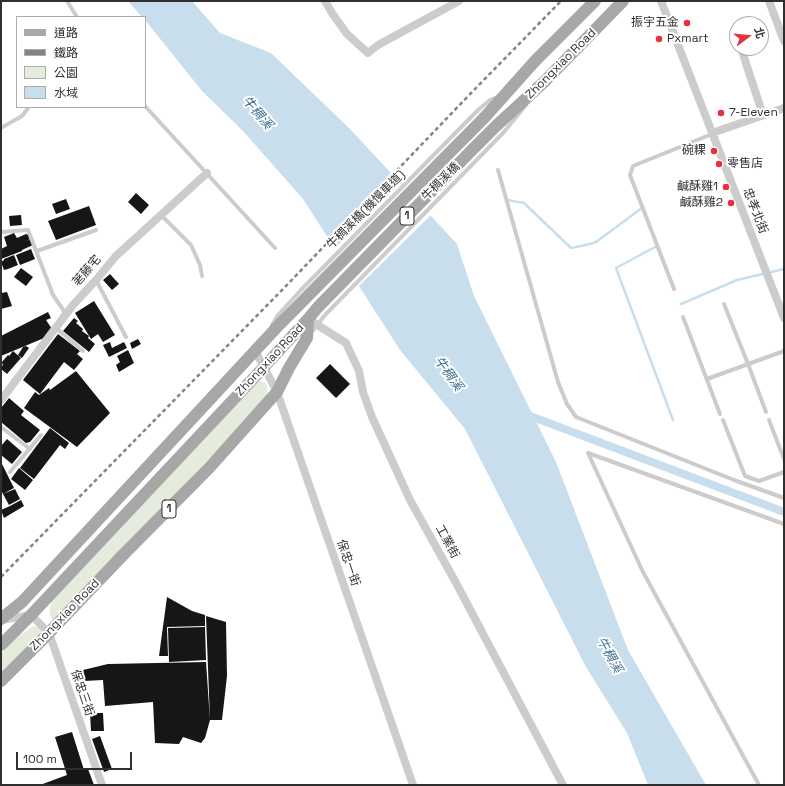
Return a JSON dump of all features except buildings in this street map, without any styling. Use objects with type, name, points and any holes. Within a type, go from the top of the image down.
[{"type":"main road","name":"Zhongxiao Road","points":[[483,112],[504,95],[535,61],[595,1]]},
{"type":"main road","name":"Zhongxiao Road","points":[[500,129],[624,1]]},
{"type":"main road","name":"牛稠溪橋","points":[[304,293],[483,112]]},
{"type":"main road","name":"牛稠溪橋","points":[[313,322],[321,311],[500,129]]},
{"type":"main road","name":"Zhongxiao Road","points":[[1,620],[22,602],[255,351],[279,325],[304,293]]},
{"type":"main road","name":"Zhongxiao Road","points":[[1,681],[210,467],[276,392],[307,338],[313,322]]},
{"type":"main road","name":"Zhongxiao Road","points":[[1,645],[264,367],[313,322]]},
{"type":"street","points":[[325,1],[332,14],[348,34],[368,53],[459,1]]},
{"type":"street","name":"忠孝北街","points":[[661,1],[784,318]]},
{"type":"street","points":[[769,1],[783,37]]},
{"type":"street","points":[[744,56],[763,115]]},
{"type":"street","points":[[712,133],[784,108]]},
{"type":"street","name":"荖藤宅","points":[[1,400],[73,305],[116,256],[207,173]]},
{"type":"street","name":"工業街","points":[[313,322],[346,343],[359,370],[363,392],[372,417],[410,500],[455,581],[563,785]]},
{"type":"street","name":"保忠一街","points":[[255,351],[276,392],[413,785]]},
{"type":"street","points":[[1,620],[31,615]]},
{"type":"street","name":"保忠三街","points":[[31,615],[49,633],[102,785]]},
{"type":"lane","points":[[67,1],[75,16]]},
{"type":"lane","points":[[146,107],[275,248]]},
{"type":"lane","points":[[1,128],[22,116],[28,108]]},
{"type":"lane","points":[[674,289],[630,175],[633,166],[712,133]]},
{"type":"lane","points":[[498,170],[558,382],[567,404],[576,417],[734,480],[784,498]]},
{"type":"lane","points":[[161,215],[190,245],[200,264],[202,276]]},
{"type":"lane","points":[[1,232],[28,230],[53,295],[66,315]]},
{"type":"lane","points":[[37,251],[96,230]]},
{"type":"lane","points":[[96,280],[126,337]]},
{"type":"lane","points":[[724,304],[766,412]]},
{"type":"lane","points":[[683,317],[720,414]]},
{"type":"lane","points":[[56,328],[83,351]]},
{"type":"lane","points":[[707,379],[784,351]]},
{"type":"lane","points":[[723,420],[745,476],[759,481],[784,472]]},
{"type":"lane","points":[[769,420],[784,459]]},
{"type":"lane","points":[[1,427],[30,448]]},
{"type":"lane","points":[[10,472],[41,435]]},
{"type":"lane","points":[[759,785],[643,572],[588,453],[784,524]]},
{"type":"green space","points":[[261,381],[266,383],[267,394],[257,408],[53,621],[50,616],[52,601],[257,382]]},
{"type":"green space","points":[[33,626],[43,629],[41,633],[1,675],[1,654],[15,639]]},
{"type":"water","name":"牛稠溪","points":[[128,1],[192,1],[220,33],[271,53],[350,129],[457,244],[474,296],[556,462],[628,650],[706,785],[648,785],[627,733],[586,667],[465,429],[400,350],[303,199],[243,131],[202,91],[146,21],[146,16],[141,16]]},
{"type":"pier","points":[[401,182],[432,214],[357,288],[333,250]]},
{"type":"waterway","points":[[507,200],[524,203],[571,248],[596,242],[642,208]]},
{"type":"waterway","points":[[657,246],[616,268],[673,420]]},
{"type":"waterway","points":[[681,304],[737,280],[784,269]]},
{"type":"waterway","points":[[525,414],[784,512]]},
{"type":"railway","points":[[1,577],[285,287],[561,1]]},
{"type":"place","name":"振宇五金","points":[[687,23]]},
{"type":"place","name":"Pxmart","points":[[659,39]]},
{"type":"place","name":"7-Eleven","points":[[721,113]]},
{"type":"place","name":"碗粿","points":[[714,151]]},
{"type":"place","name":"零售店","points":[[719,164]]},
{"type":"place","name":"鹹酥雞1","points":[[726,187]]},
{"type":"place","name":"鹹酥雞2","points":[[731,203]]}]
